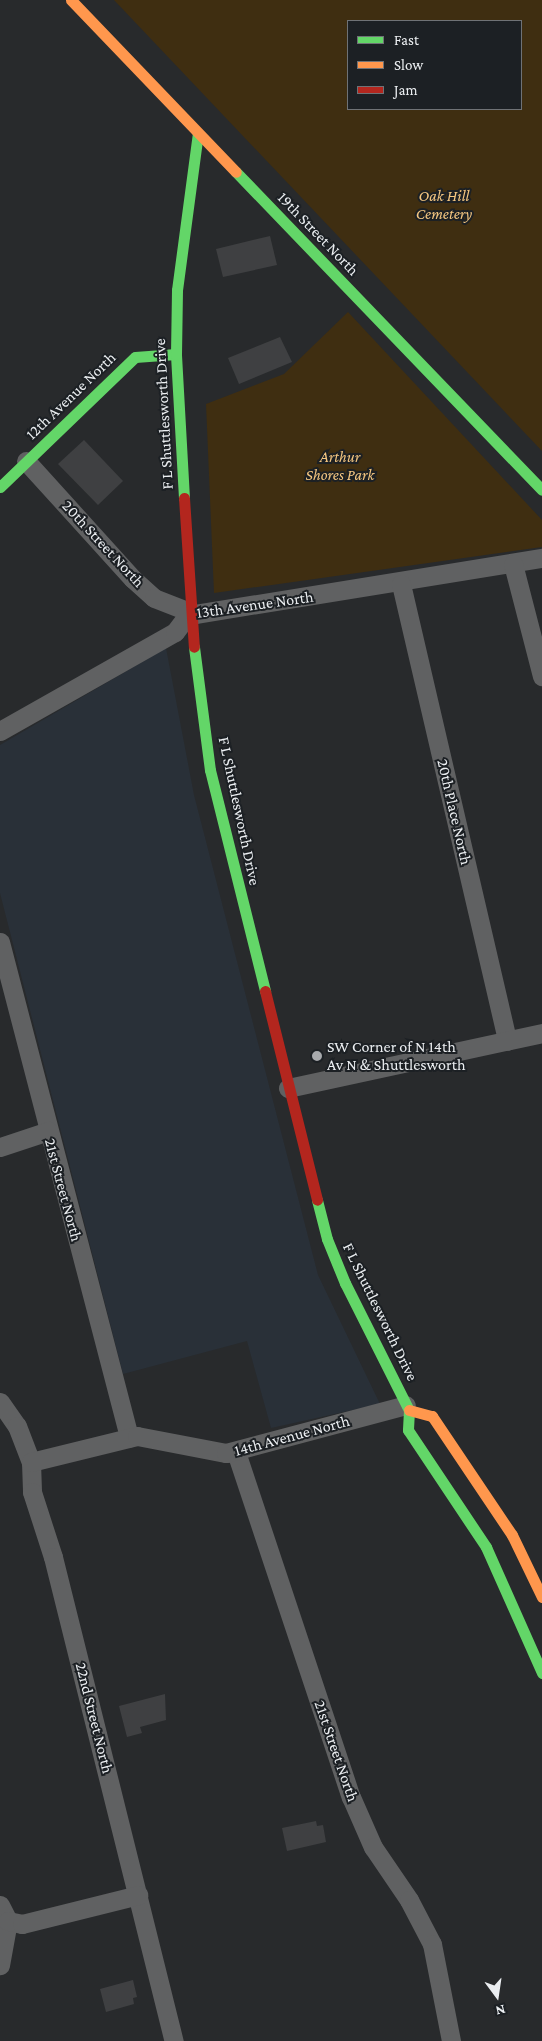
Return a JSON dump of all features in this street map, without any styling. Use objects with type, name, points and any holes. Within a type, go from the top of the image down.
[{"type":"main road","name":"19th Street North","points":[[71,0],[542,490]]},
{"type":"main road","name":"F L Shuttlesworth Drive","points":[[198,133],[176,290],[176,354],[190,612],[210,770],[327,1239],[345,1283],[408,1408],[408,1430],[486,1547],[542,1673]]},
{"type":"main road","name":"12th Avenue North","points":[[0,487],[135,357],[176,354]]},
{"type":"main road","points":[[408,1408],[432,1416],[512,1535],[542,1597]]},
{"type":"street","name":"20th Street North","points":[[26,462],[133,579],[154,598],[190,612]]},
{"type":"street","name":"13th Avenue North","points":[[0,731],[175,632],[190,612],[272,604],[401,584],[542,558]]},
{"type":"street","points":[[513,564],[542,676]]},
{"type":"street","name":"20th Place North","points":[[401,584],[507,1041]]},
{"type":"street","name":"21st Street North","points":[[0,942],[129,1437]]},
{"type":"street","points":[[288,1088],[542,1033]]},
{"type":"street","points":[[0,1147],[48,1131]]},
{"type":"street","name":"22nd Street North","points":[[0,1402],[17,1426],[31,1462],[32,1492],[53,1557],[174,2041]]},
{"type":"street","name":"14th Avenue North","points":[[31,1462],[129,1437],[148,1437],[208,1451],[236,1452],[408,1408]]},
{"type":"street","name":"21st Street North","points":[[236,1452],[351,1797],[373,1847],[409,1900],[432,1944],[452,2041]]},
{"type":"street","points":[[0,1966],[4,1913],[22,1924],[138,1895]]},
{"type":"shaded area","points":[[166,648],[194,795],[318,1275],[380,1404],[271,1428],[247,1341],[123,1374],[0,893],[0,745]]},
{"type":"green space","name":"Oak Hill Cemetery","points":[[114,0],[542,0],[542,451]]},
{"type":"green space","name":"Arthur Shores Park","points":[[348,312],[542,520],[542,547],[214,593],[206,404],[284,374]]},
{"type":"building","points":[[270,236],[277,265],[223,277],[216,249]]},
{"type":"building","points":[[280,337],[292,362],[239,384],[228,358]]},
{"type":"building","points":[[84,440],[123,481],[98,505],[58,464]]},
{"type":"building","points":[[165,1694],[166,1720],[140,1727],[142,1733],[127,1737],[119,1706]]},
{"type":"building","points":[[316,1821],[317,1826],[323,1825],[326,1842],[287,1851],[282,1828]]},
{"type":"building","points":[[133,1980],[137,1997],[133,1998],[134,2004],[106,2012],[100,1989]]},
{"type":"traffic: fast","points":[[184,498],[176,354],[177,290],[198,133]]},
{"type":"traffic: fast","points":[[236,172],[542,490]]},
{"type":"traffic: fast","points":[[0,487],[135,357],[176,354]]},
{"type":"traffic: fast","points":[[194,647],[210,770],[265,991]]},
{"type":"traffic: fast","points":[[317,1200],[327,1239],[345,1283],[409,1410],[408,1430],[486,1547],[542,1673]]},
{"type":"traffic: slow","points":[[71,0],[236,172]]},
{"type":"traffic: slow","points":[[409,1410],[432,1416],[512,1535],[542,1597]]},
{"type":"traffic: jam","points":[[184,498],[194,647]]},
{"type":"traffic: jam","points":[[265,991],[317,1200]]},
{"type":"place","name":"SW Corner of N 14th Av N & Shuttlesworth","points":[[317,1056]]}]
